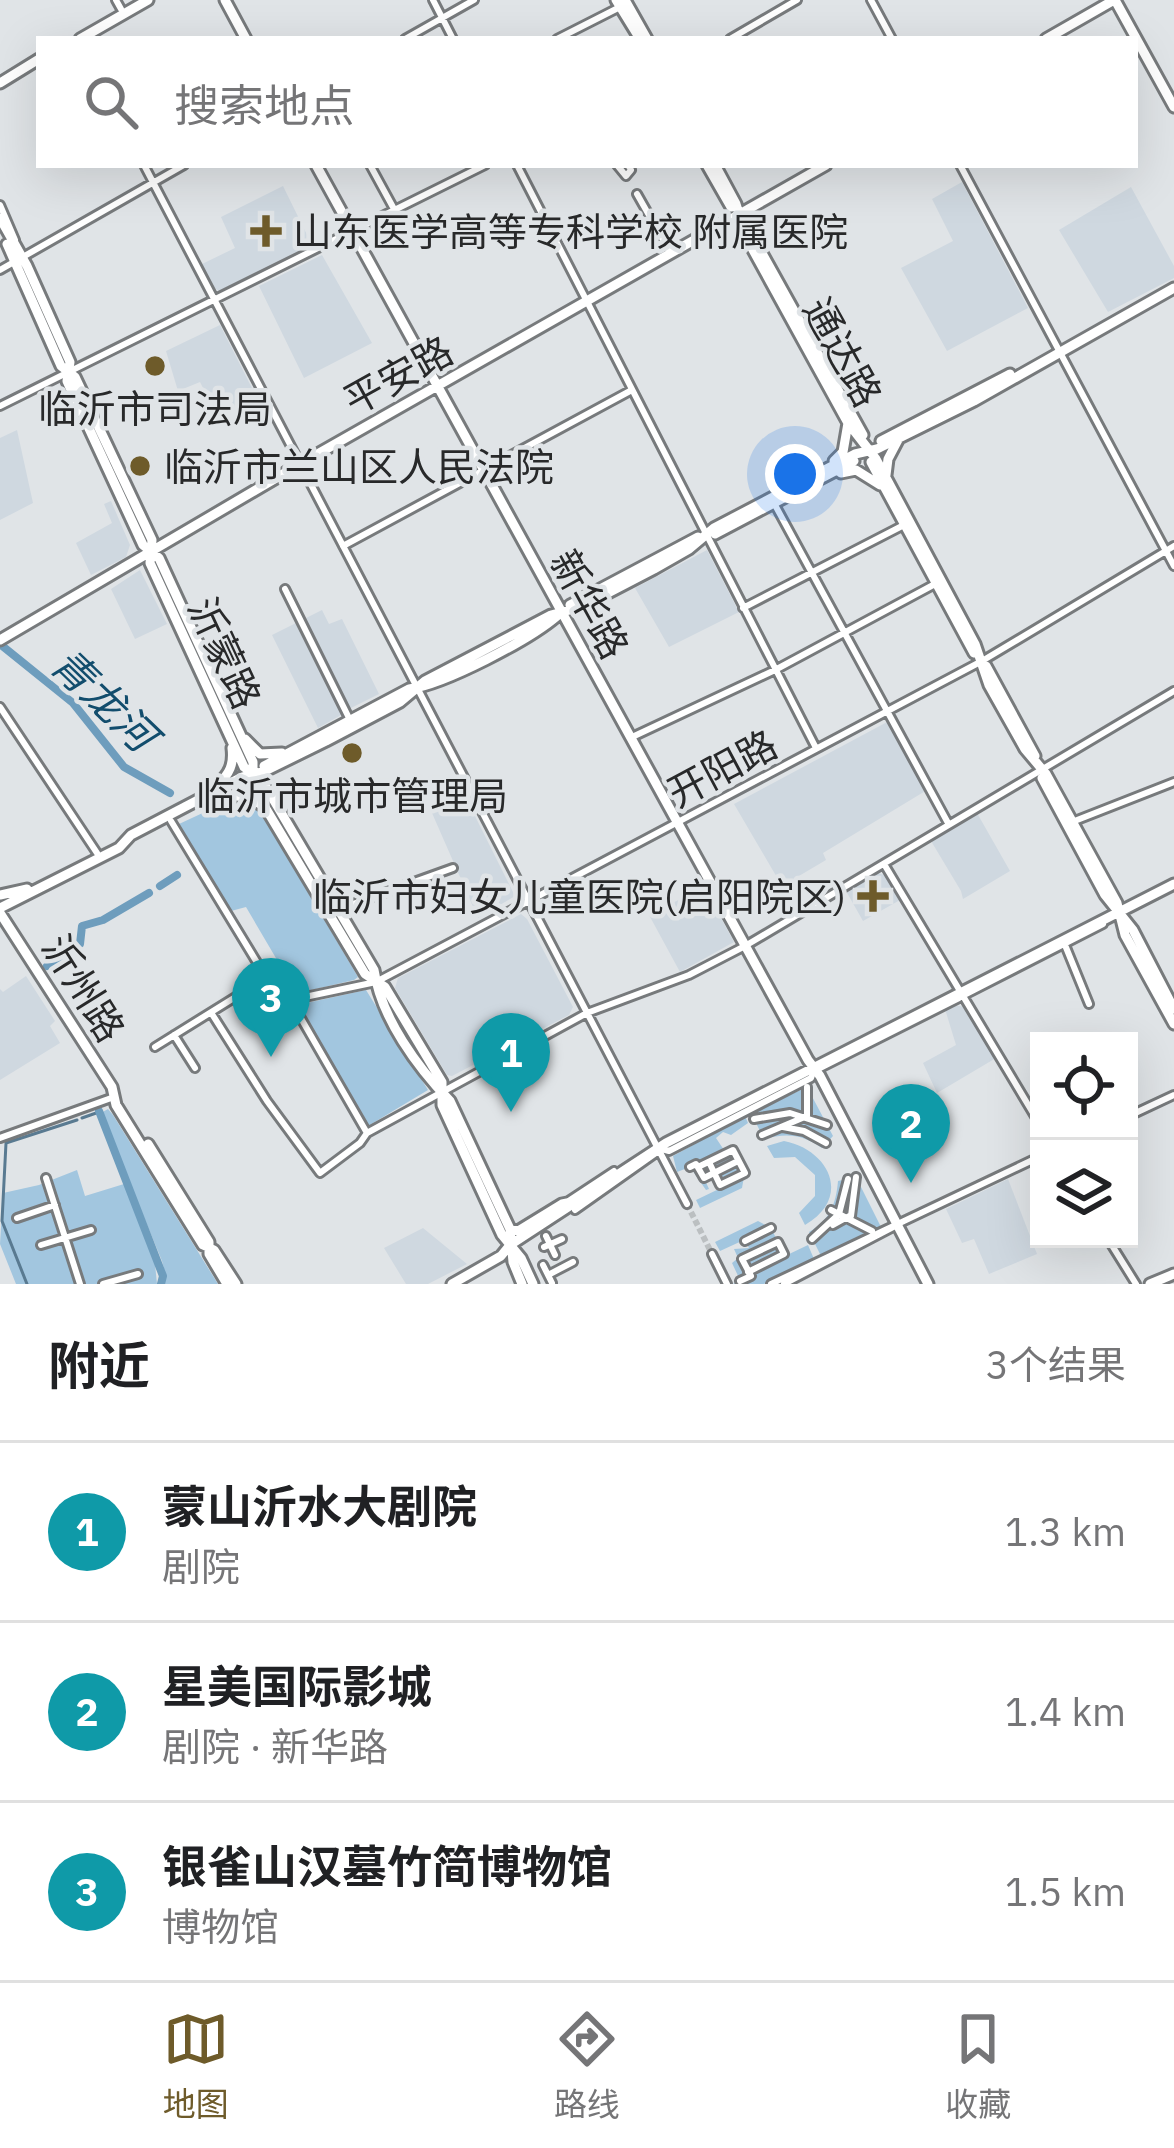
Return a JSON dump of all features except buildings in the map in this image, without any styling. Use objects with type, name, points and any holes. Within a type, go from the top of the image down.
[{"type":"main road","points":[[82,36],[118,5],[137,0]]},
{"type":"main road","points":[[83,36],[148,0]]},
{"type":"main road","points":[[225,0],[244,36]]},
{"type":"main road","points":[[1051,36],[1114,0],[1134,36]]},
{"type":"main road","points":[[621,2],[641,36]]},
{"type":"main road","points":[[1138,42],[1174,106]]},
{"type":"main road","points":[[0,87],[36,65]]},
{"type":"main road","name":"新华路","points":[[318,168],[930,1284]]},
{"type":"main road","name":"通达路","points":[[713,168],[982,661],[989,685],[1072,822],[1174,1009]]},
{"type":"main road","name":"平安路","points":[[2,637],[821,168]]},
{"type":"main road","points":[[0,218],[16,255]]},
{"type":"main road","points":[[0,229],[16,255]]},
{"type":"main road","name":"沂蒙路","points":[[16,255],[152,540],[152,554],[159,559],[235,735],[253,762],[253,787],[271,806],[339,910],[374,970],[376,982]]},
{"type":"main road","points":[[205,800],[246,795],[271,806],[273,780],[287,757],[350,720],[485,649],[581,607],[705,536],[1174,291]]},
{"type":"main road","points":[[705,536],[775,505],[827,473],[843,452],[850,420],[879,435],[900,435]]},
{"type":"main road","points":[[886,486],[888,459],[900,435]]},
{"type":"main road","points":[[827,473],[856,470],[886,486]]},
{"type":"main road","name":"通达路","points":[[886,486],[902,526],[982,661]]},
{"type":"main road","points":[[3,916],[12,914],[26,892],[400,702],[417,688]]},
{"type":"main road","points":[[235,735],[260,754],[287,757]]},
{"type":"main road","points":[[3,916],[26,892],[205,800],[228,776],[235,735]]},
{"type":"main road","name":"通达路","points":[[1039,768],[1077,846],[1119,911],[1125,935],[1174,1024]]},
{"type":"main road","name":"沂蒙路","points":[[271,806],[365,974],[385,987],[442,1082],[442,1105],[502,1235],[521,1258],[532,1284]]},
{"type":"main road","points":[[447,1284],[660,1149],[1174,884]]},
{"type":"main road","name":"沂州路","points":[[3,916],[203,1245],[209,1247],[232,1284]]},
{"type":"main road","points":[[814,1070],[820,1062],[962,994]]},
{"type":"main road","name":"沂蒙路","points":[[440,1090],[450,1101],[510,1229],[522,1284]]},
{"type":"main road","points":[[510,1245],[524,1244],[571,1205],[660,1149]]},
{"type":"main road","points":[[510,1229],[521,1230],[588,1196]]},
{"type":"main road","points":[[1153,1284],[1174,1275]]},
{"type":"street","points":[[433,0],[451,36]]},
{"type":"street","points":[[410,36],[474,0]]},
{"type":"street","points":[[735,36],[797,0]]},
{"type":"street","points":[[871,0],[890,36]]},
{"type":"street","points":[[562,36],[621,2]]},
{"type":"street","points":[[146,168],[687,1204]]},
{"type":"street","points":[[0,270],[16,255],[179,168]]},
{"type":"street","points":[[372,168],[394,210]]},
{"type":"street","points":[[0,406],[479,168]]},
{"type":"street","points":[[518,168],[815,748]]},
{"type":"street","points":[[962,168],[1170,547],[1174,566]]},
{"type":"street","points":[[637,194],[671,254]]},
{"type":"street","points":[[0,205],[15,236],[16,255]]},
{"type":"street","points":[[0,241],[16,255]]},
{"type":"street","points":[[343,546],[630,391]]},
{"type":"street","points":[[775,505],[948,823]]},
{"type":"street","points":[[743,608],[902,526]]},
{"type":"street","name":"开阳路","points":[[266,978],[281,1002],[376,982],[982,661],[1170,547]]},
{"type":"street","points":[[630,738],[775,670],[935,584]]},
{"type":"street","points":[[285,589],[350,720]]},
{"type":"street","points":[[212,1014],[267,1102],[320,1173],[367,1133],[440,1090],[586,1013],[667,984],[745,946],[1174,691]]},
{"type":"street","points":[[0,706],[97,853]]},
{"type":"street","points":[[1072,822],[1174,782]]},
{"type":"street","points":[[155,1047],[266,978],[171,820]]},
{"type":"street","points":[[883,863],[1030,1108]]},
{"type":"street","points":[[339,910],[453,868]]},
{"type":"street","points":[[962,994],[974,992],[1108,918]]},
{"type":"street","points":[[1053,946],[1089,1004]]},
{"type":"street","points":[[291,1000],[367,1133]]},
{"type":"street","points":[[174,1035],[195,1068]]},
{"type":"street","points":[[796,1132],[807,1087]]},
{"type":"street","points":[[1138,1112],[1174,1095]]},
{"type":"street","points":[[0,1138],[114,1096]]},
{"type":"street","points":[[754,1119],[775,1113],[827,1125]]},
{"type":"street","points":[[762,1136],[802,1117]]},
{"type":"street","points":[[779,1127],[826,1143]]},
{"type":"street","points":[[709,1162],[714,1173],[720,1185],[745,1173],[734,1150],[694,1167],[704,1178],[714,1173],[727,1167],[738,1161]]},
{"type":"street","points":[[721,1156],[733,1180]]},
{"type":"street","points":[[771,1284],[1030,1161]]},
{"type":"street","points":[[46,1178],[80,1284]]},
{"type":"street","points":[[811,1237],[844,1215],[852,1178]]},
{"type":"street","points":[[17,1218],[55,1205]]},
{"type":"street","points":[[844,1215],[872,1231]]},
{"type":"street","points":[[784,1284],[898,1224]]},
{"type":"street","points":[[745,1241],[771,1228]]},
{"type":"street","points":[[41,1245],[91,1230]]},
{"type":"street","points":[[759,1234],[772,1260]]},
{"type":"street","points":[[562,1239],[547,1243],[564,1272]]},
{"type":"street","points":[[740,1281],[751,1276],[748,1272],[742,1259],[778,1242],[784,1254],[748,1272]]},
{"type":"street","points":[[1114,1248],[1136,1284]]},
{"type":"street","points":[[712,1254],[727,1284]]},
{"type":"street","points":[[753,1254],[759,1266]]},
{"type":"street","points":[[544,1265],[550,1279],[573,1262]]},
{"type":"street","points":[[104,1284],[138,1274]]},
{"type":"shaded area","points":[[962,182],[1028,308],[947,351],[901,268],[953,241],[932,199]]},
{"type":"shaded area","name":"山东医学高等专科学校 附属医院","points":[[283,186],[312,245],[219,291],[214,288],[202,264],[235,248],[221,217]]},
{"type":"shaded area","points":[[1131,187],[1174,266],[1174,278],[1108,312],[1059,230]]},
{"type":"shaded area","points":[[322,255],[372,343],[304,378],[259,286]]},
{"type":"shaded area","points":[[220,325],[259,402],[218,418],[200,382],[178,391],[166,351]]},
{"type":"shaded area","points":[[17,430],[33,503],[0,520],[0,438]]},
{"type":"shaded area","points":[[111,501],[130,545],[126,557],[91,575],[76,543],[112,523],[104,504]]},
{"type":"shaded area","points":[[707,550],[739,612],[669,647],[635,588]]},
{"type":"shaded area","points":[[140,570],[167,624],[135,639],[111,589]]},
{"type":"shaded area","points":[[322,610],[329,624],[342,619],[379,694],[349,709],[336,684],[330,686],[343,714],[318,728],[272,635]]},
{"type":"shaded area","points":[[889,721],[927,790],[823,853],[826,860],[782,886],[734,804]]},
{"type":"shaded area","points":[[465,796],[515,896],[478,918],[432,813]]},
{"type":"shaded area","points":[[235,798],[262,814],[358,977],[354,980],[286,996],[281,987],[290,982],[246,907],[231,911],[179,824]]},
{"type":"shaded area","points":[[977,813],[1010,871],[963,899],[931,841]]},
{"type":"shaded area","name":"临沂市妇女儿童医院(启阳院区)","points":[[877,873],[885,875],[900,900],[863,921],[846,891]]},
{"type":"shaded area","points":[[704,887],[734,942],[680,972],[649,915]]},
{"type":"shaded area","points":[[521,914],[573,1007],[569,1015],[447,1075],[395,988],[398,978]]},
{"type":"shaded area","points":[[26,976],[55,1021],[50,1026],[60,1043],[0,1080],[0,989],[3,992]]},
{"type":"shaded area","points":[[366,990],[428,1090],[368,1126],[301,1016],[302,1004]]},
{"type":"shaded area","points":[[965,1007],[996,1058],[937,1093],[923,1063],[956,1045],[945,1009]]},
{"type":"shaded area","points":[[807,1087],[833,1136],[822,1148],[794,1136],[764,1139],[751,1113]]},
{"type":"shaded area","points":[[108,1109],[218,1284],[164,1284],[162,1261],[101,1113]]},
{"type":"shaded area","points":[[745,1116],[748,1123],[731,1135],[723,1132],[716,1138],[726,1153],[733,1150],[745,1171],[742,1188],[700,1208],[696,1200],[721,1188],[715,1174],[704,1178],[706,1190],[690,1167],[677,1172],[673,1156]]},
{"type":"shaded area","points":[[784,1141],[813,1154],[829,1176],[828,1202],[805,1225],[799,1213],[815,1196],[815,1175],[795,1157],[774,1158],[767,1146]]},
{"type":"shaded area","points":[[77,1170],[85,1196],[124,1184],[155,1264],[157,1284],[16,1284],[0,1244],[3,1193]]},
{"type":"shaded area","points":[[856,1177],[881,1227],[821,1256],[809,1232],[831,1211],[838,1181]]},
{"type":"shaded area","points":[[1008,1179],[1030,1236],[1030,1248],[1037,1254],[989,1274],[974,1239],[962,1243],[946,1209]]},
{"type":"shaded area","points":[[758,1221],[771,1228],[785,1256],[808,1245],[814,1259],[764,1284],[733,1284],[740,1280],[732,1263],[738,1258],[734,1249],[749,1248],[744,1240],[720,1251],[715,1242]]},
{"type":"shaded area","points":[[423,1228],[467,1264],[428,1284],[406,1284],[384,1248]]},
{"type":"waterway","name":"青龙河","points":[[0,644],[73,703],[124,767],[170,793]]},
{"type":"waterway","name":"青龙河","points":[[160,886],[177,875]]},
{"type":"waterway","name":"青龙河","points":[[47,966],[80,944],[82,926],[103,920],[149,893]]},
{"type":"waterway","name":"青龙河","points":[[99,1111],[163,1276],[161,1284]]},
{"type":"waterway","points":[[82,1118],[99,1112]]},
{"type":"waterway","points":[[27,1284],[2,1221],[6,1143],[77,1120]]},
{"type":"tunnel","points":[[687,1204],[712,1254]]},
{"type":"place","name":"山东医学高等专科学校 附属医院","points":[[266,231]]},
{"type":"place","name":"临沂市司法局","points":[[155,366]]},
{"type":"place","name":"临沂市兰山区人民法院","points":[[140,466]]},
{"type":"place","name":"临沂市城市管理局","points":[[352,753]]},
{"type":"place","name":"临沂市妇女儿童医院(启阳院区)","points":[[873,896]]},
{"type":"place","name":"银雀山汉墓竹简博物馆","points":[[271,1057]]},
{"type":"place","name":"蒙山沂水大剧院","points":[[511,1112]]},
{"type":"place","name":"星美国际影城","points":[[911,1183]]}]
